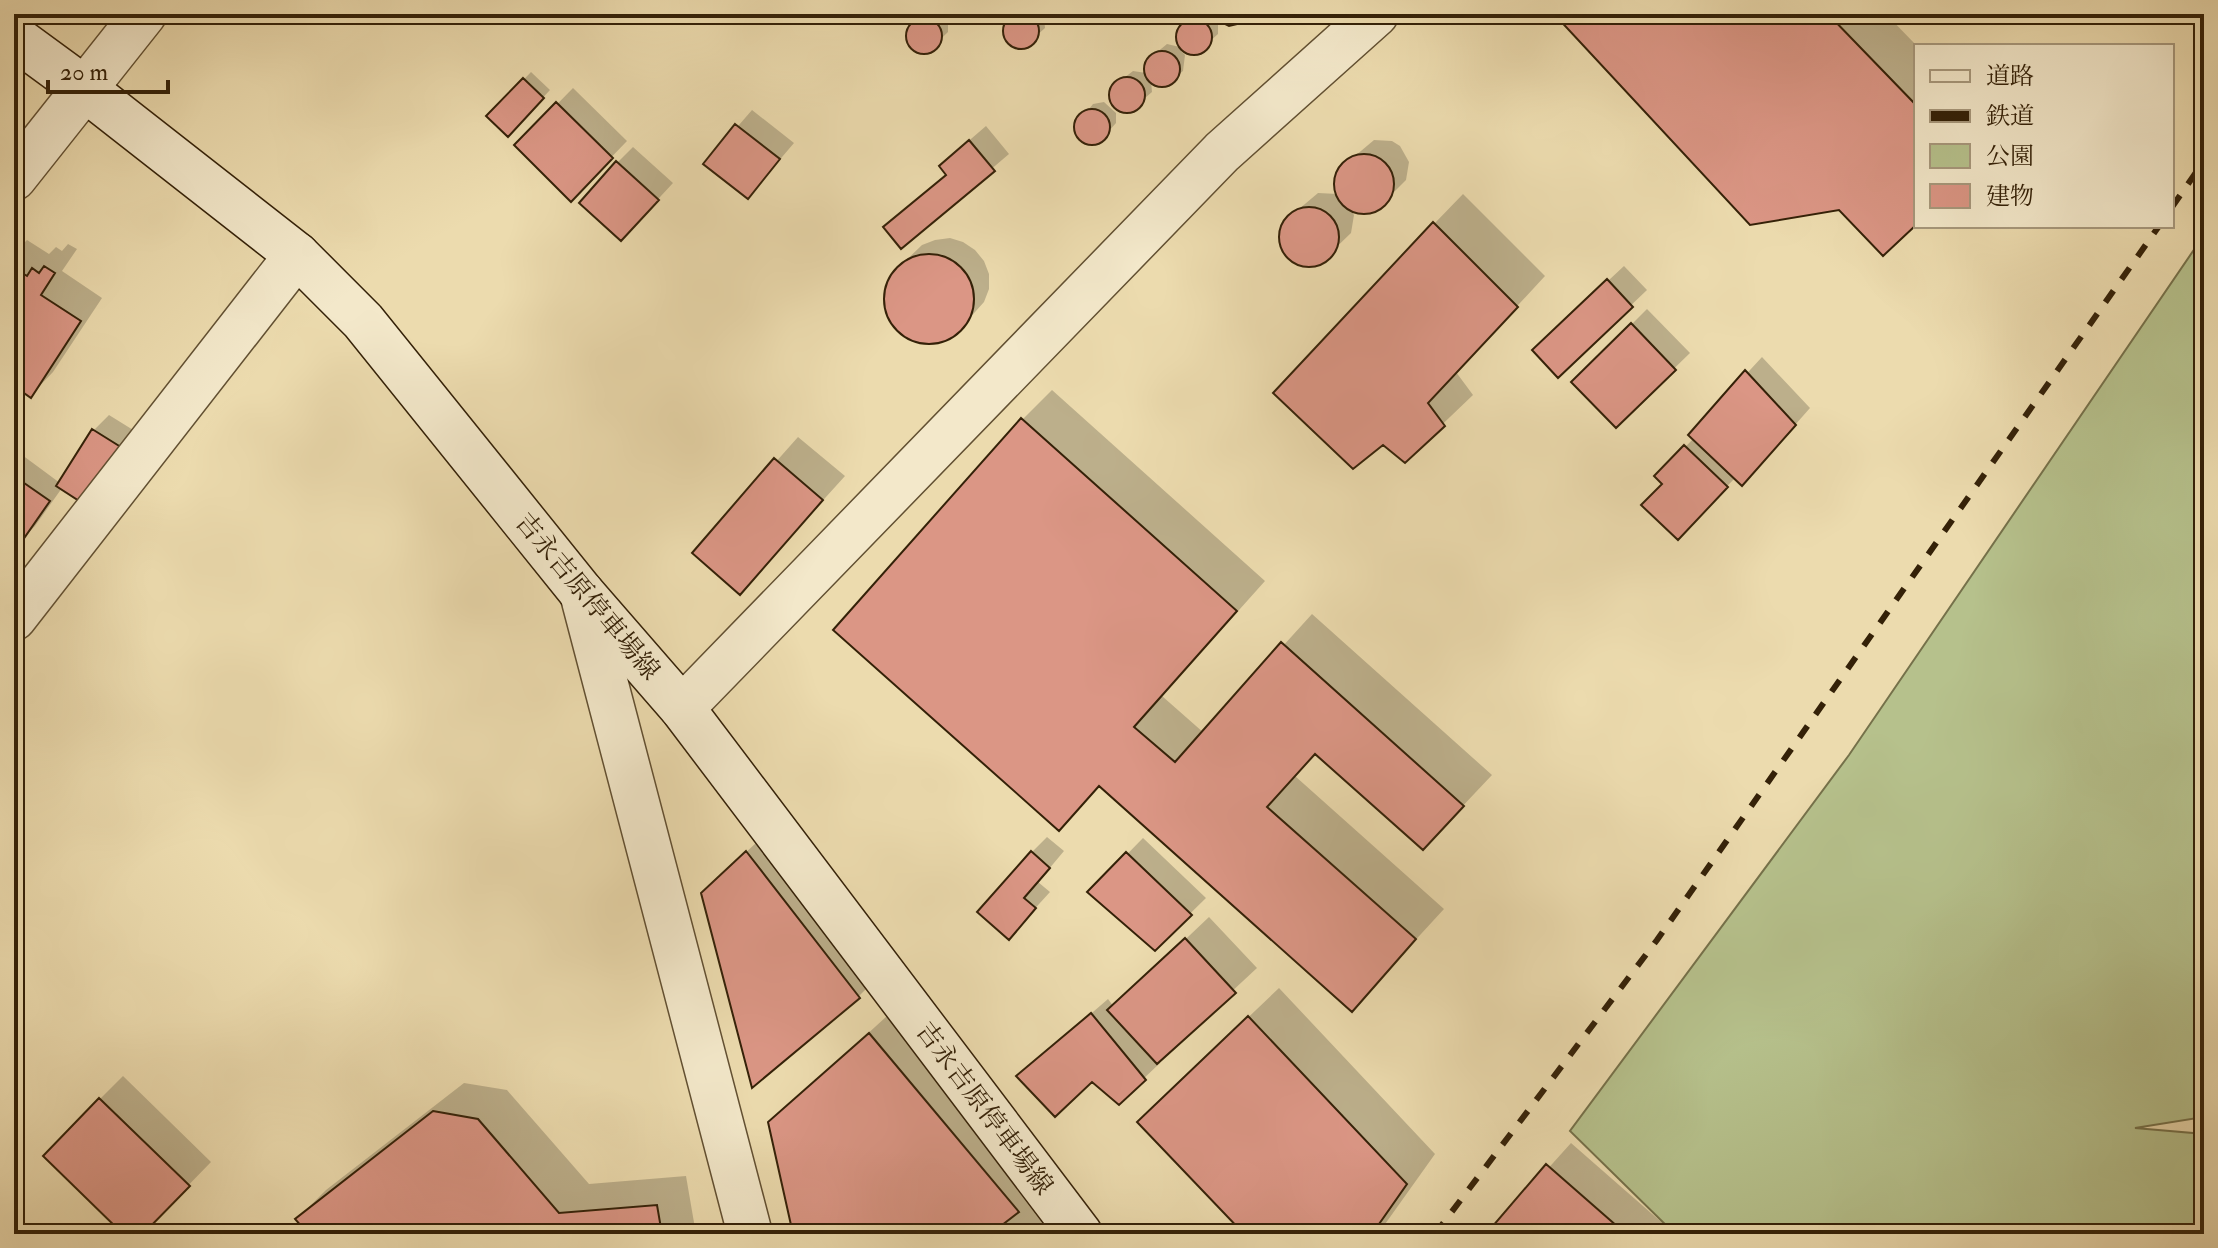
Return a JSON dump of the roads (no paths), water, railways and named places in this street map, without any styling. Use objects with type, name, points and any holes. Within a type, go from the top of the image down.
[{"type":"street","points":[[22,155],[85,89],[144,14]]},
{"type":"street","points":[[682,708],[1222,152],[1376,14]]},
{"type":"street","name":"吉永吉原停車場線","points":[[14,37],[297,255],[363,321],[582,593],[682,708],[1080,1234]]},
{"type":"street","points":[[14,618],[297,255]]},
{"type":"street","points":[[582,593],[750,1234]]},
{"type":"railway","points":[[2174,204],[2204,161]]},
{"type":"railway","points":[[1435,1234],[1657,940],[2158,228]]}]
